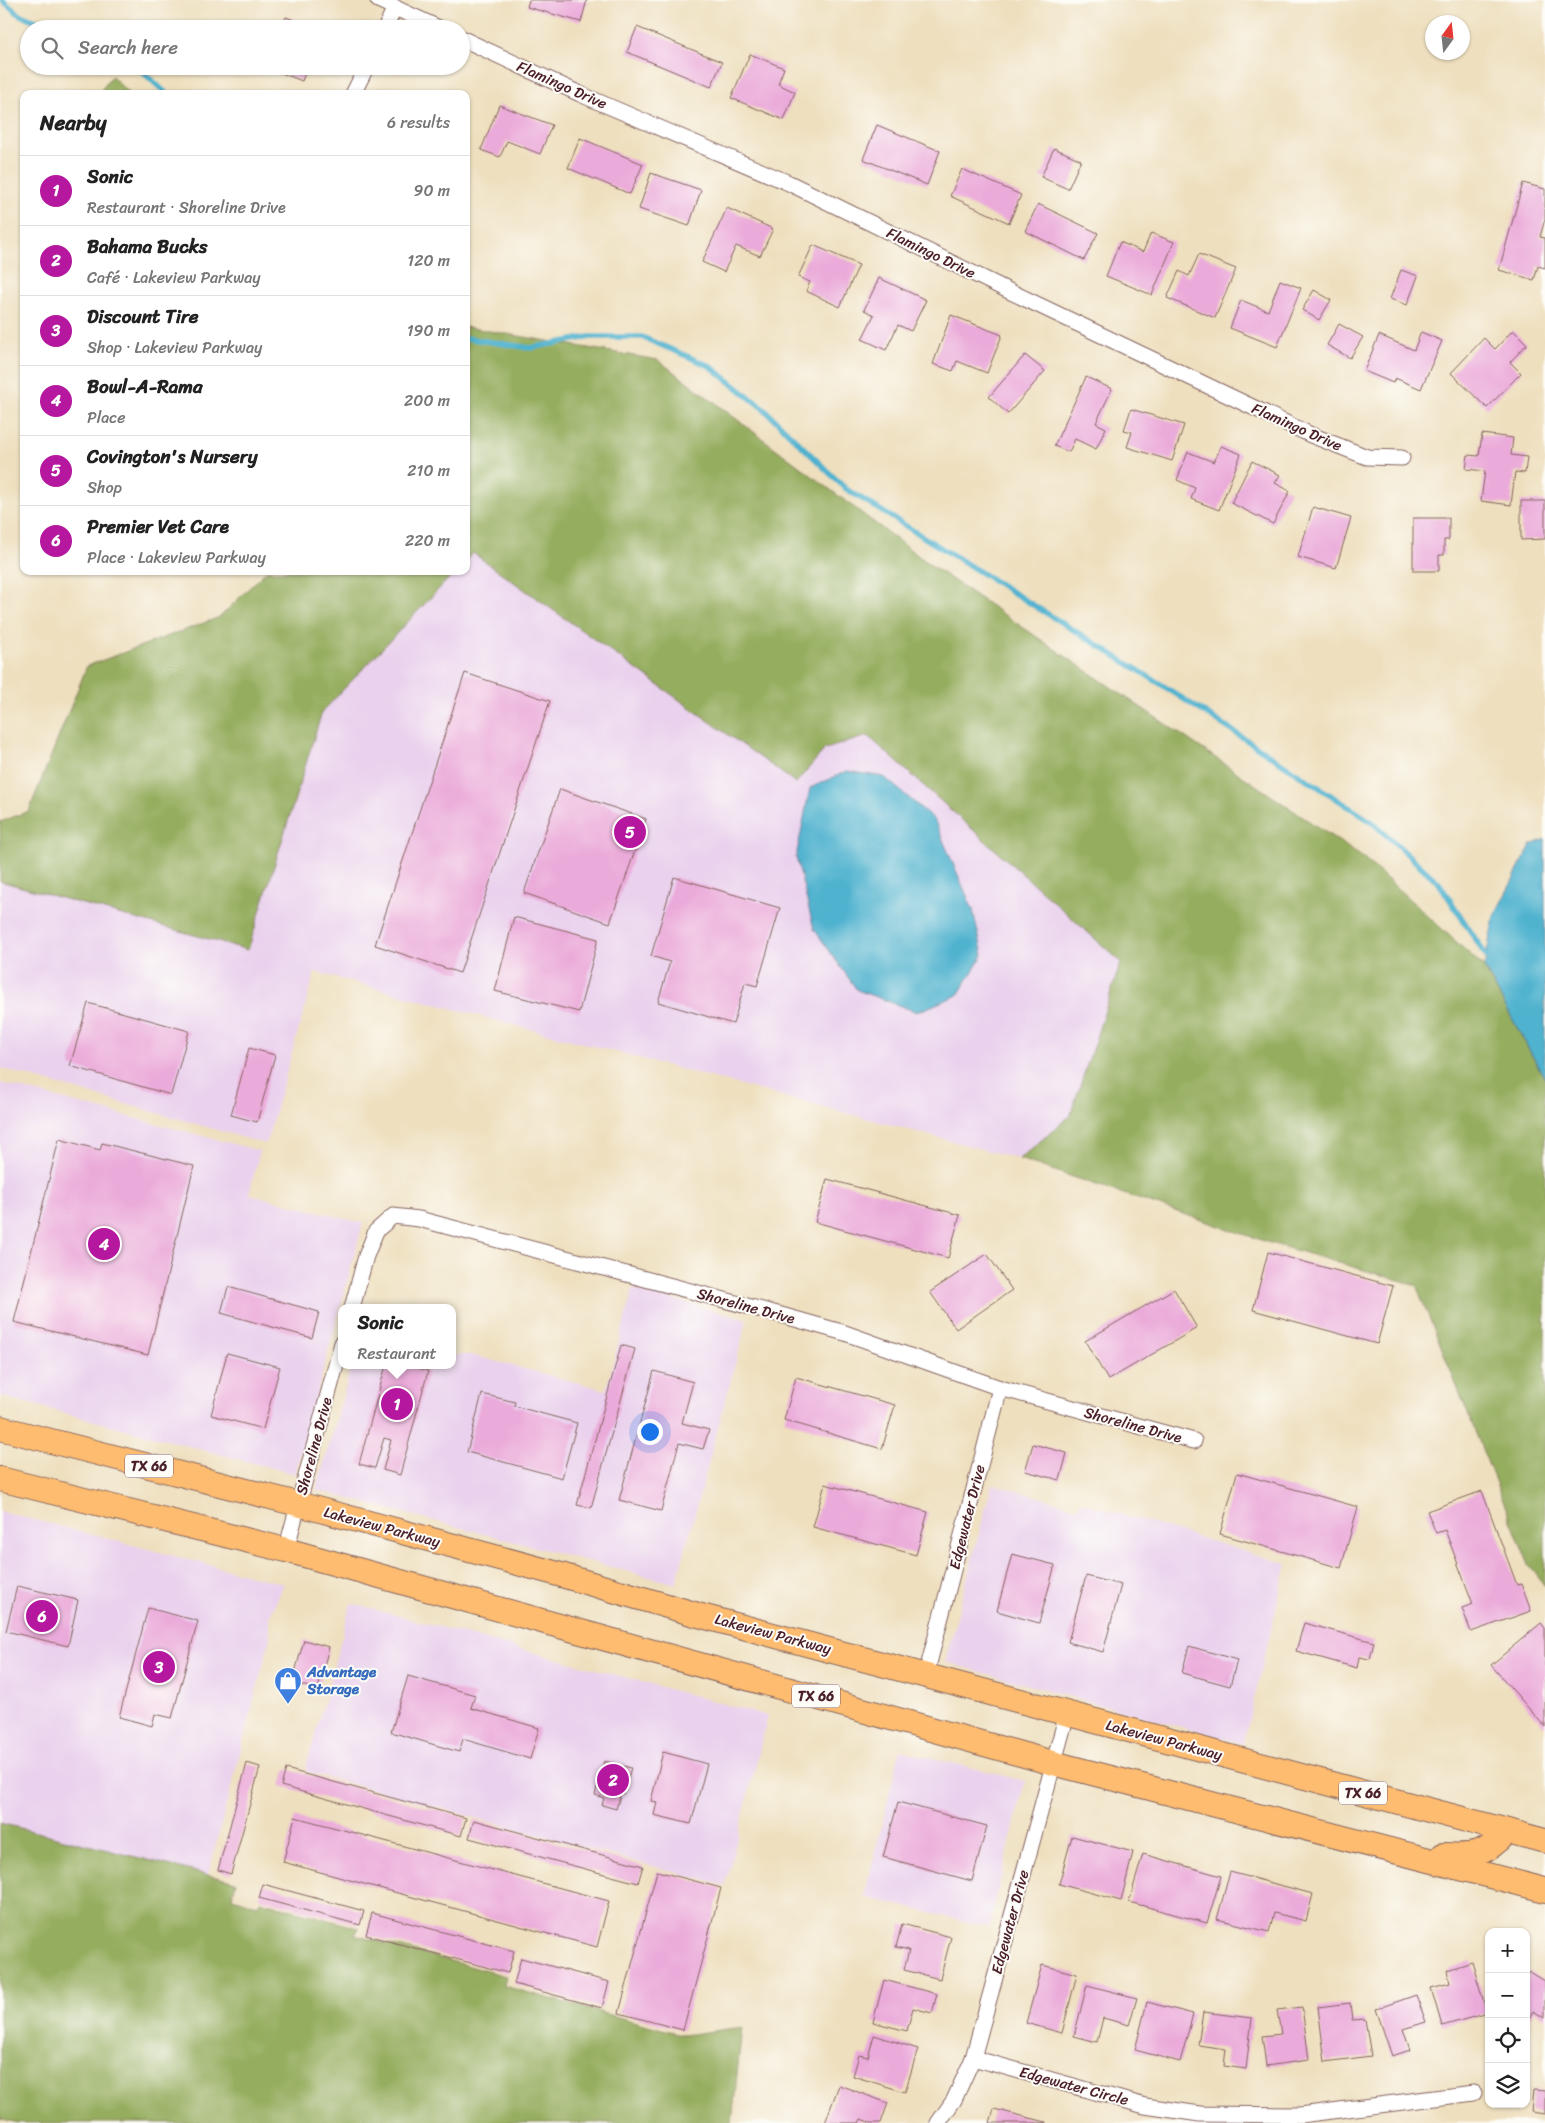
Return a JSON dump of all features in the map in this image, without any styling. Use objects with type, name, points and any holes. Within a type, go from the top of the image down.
[{"type":"main road","name":"Lakeview Parkway","points":[[0,1428],[298,1504],[551,1572],[698,1614],[1545,1842]]},
{"type":"main road","name":"TX 66","points":[[0,1479],[286,1550],[1053,1763],[1545,1890]]},
{"type":"main road","points":[[1359,1842],[1444,1855],[1476,1854],[1495,1846],[1507,1832]]},
{"type":"street","points":[[378,0],[422,20]]},
{"type":"street","points":[[389,20],[395,7]]},
{"type":"street","name":"Flamingo Drive","points":[[470,42],[580,94],[789,183],[1008,291],[1311,435],[1367,458],[1402,458]]},
{"type":"street","points":[[355,90],[362,75]]},
{"type":"street","name":"Shoreline Drive","points":[[353,1304],[366,1256],[376,1231],[393,1216],[429,1222],[781,1315],[845,1333],[1000,1388],[1194,1441]]},
{"type":"street","name":"Shoreline Drive","points":[[286,1550],[338,1357]]},
{"type":"street","name":"Edgewater Drive","points":[[926,1675],[1000,1388]]},
{"type":"street","name":"Edgewater Drive","points":[[938,2123],[954,2100],[973,2058],[1067,1714]]},
{"type":"street","name":"Edgewater Circle","points":[[973,2058],[1145,2106],[1200,2114],[1300,2115],[1474,2093]]},
{"type":"shaded area","points":[[473,553],[796,783],[825,749],[868,736],[1121,962],[1070,1117],[1019,1159],[315,972],[266,1144],[0,1068],[0,881],[248,950],[322,712],[452,575],[470,575],[470,556]]},
{"type":"shaded area","points":[[0,1083],[260,1151],[249,1194],[363,1223],[341,1304],[338,1304],[338,1315],[295,1474],[0,1396]]},
{"type":"shaded area","points":[[633,1288],[747,1320],[676,1584],[316,1490],[351,1369],[456,1369],[456,1355],[471,1355],[606,1390]]},
{"type":"shaded area","points":[[992,1484],[1079,1508],[1080,1502],[1287,1564],[1243,1744],[945,1662]]},
{"type":"shaded area","points":[[0,1511],[284,1584],[269,1618],[270,1639],[208,1875],[0,1823]]},
{"type":"shaded area","points":[[351,1603],[768,1716],[725,1886],[305,1771]]},
{"type":"shaded area","points":[[900,1750],[1025,1781],[989,1927],[864,1897]]},
{"type":"green space","points":[[112,76],[125,90],[101,90]]},
{"type":"green space","points":[[470,328],[658,360],[932,566],[1365,859],[1484,967],[1545,1079],[1545,1586],[1529,1565],[1416,1285],[1267,1242],[1019,1159],[1070,1116],[1121,962],[868,736],[825,749],[796,783],[473,553],[470,556]]},
{"type":"green space","points":[[262,575],[452,575],[322,712],[248,950],[0,881],[0,822],[29,811],[87,666],[220,617]]},
{"type":"green space","points":[[0,1823],[236,1882],[232,1898],[258,1905],[260,1901],[359,1928],[355,1935],[506,1976],[504,1986],[684,2035],[742,2027],[732,2123],[17,2123],[0,2118]]},
{"type":"water","points":[[847,771],[884,777],[934,819],[973,910],[983,955],[958,995],[917,1012],[857,990],[814,929],[796,857],[810,788]]},
{"type":"water","points":[[1545,839],[1545,1079],[1484,967],[1494,916],[1531,845]]},
{"type":"building","points":[[529,0],[587,0],[581,22],[527,7]]},
{"type":"building","points":[[637,27],[722,62],[711,87],[627,52]]},
{"type":"building","points":[[750,54],[784,68],[778,84],[795,92],[784,120],[731,98]]},
{"type":"building","points":[[287,75],[304,75],[302,81]]},
{"type":"building","points":[[499,105],[552,125],[540,154],[507,141],[500,157],[481,150]]},
{"type":"building","points":[[877,125],[940,151],[927,185],[863,159]]},
{"type":"building","points":[[580,138],[643,164],[630,194],[568,168]]},
{"type":"building","points":[[1054,148],[1081,160],[1068,189],[1041,177]]},
{"type":"building","points":[[962,169],[1021,195],[1009,223],[950,196]]},
{"type":"building","points":[[651,173],[701,190],[689,226],[639,209]]},
{"type":"building","points":[[1523,183],[1545,189],[1545,219],[1540,237],[1545,238],[1545,268],[1538,266],[1534,280],[1499,270]]},
{"type":"building","points":[[1038,204],[1098,233],[1084,260],[1025,231]]},
{"type":"building","points":[[727,208],[773,229],[760,256],[736,246],[724,272],[702,262]]},
{"type":"building","points":[[1151,233],[1174,242],[1152,295],[1106,276],[1120,242],[1143,252]]},
{"type":"building","points":[[813,245],[859,265],[840,307],[806,291],[810,282],[798,277]]},
{"type":"building","points":[[1199,254],[1236,269],[1215,318],[1167,298],[1179,271],[1189,276]]},
{"type":"building","points":[[1401,270],[1418,276],[1407,305],[1390,299]]},
{"type":"building","points":[[879,278],[926,300],[911,331],[898,325],[886,350],[862,339],[874,315],[864,310]]},
{"type":"building","points":[[1280,280],[1301,288],[1277,347],[1230,328],[1241,300],[1268,311]]},
{"type":"building","points":[[1314,290],[1331,300],[1319,320],[1302,310]]},
{"type":"building","points":[[951,315],[1002,335],[987,373],[957,361],[953,371],[933,364]]},
{"type":"building","points":[[1339,324],[1363,337],[1350,358],[1327,345]]},
{"type":"building","points":[[1513,330],[1527,344],[1510,362],[1521,373],[1487,408],[1451,373],[1484,338],[1495,349]]},
{"type":"building","points":[[1421,332],[1442,341],[1421,389],[1395,378],[1393,383],[1364,371],[1379,335],[1414,350]]},
{"type":"building","points":[[1025,355],[1045,371],[1008,414],[989,397]]},
{"type":"building","points":[[1086,377],[1112,389],[1096,423],[1106,428],[1096,449],[1075,439],[1069,452],[1054,446]]},
{"type":"building","points":[[1131,409],[1184,425],[1172,461],[1127,447],[1132,432],[1124,430]]},
{"type":"building","points":[[1482,434],[1513,438],[1511,455],[1527,457],[1525,473],[1515,472],[1511,505],[1481,501],[1485,471],[1466,469],[1468,455],[1479,456]]},
{"type":"building","points":[[1221,446],[1241,454],[1219,510],[1191,499],[1195,488],[1177,480],[1188,452],[1214,462]]},
{"type":"building","points":[[1252,461],[1280,475],[1275,483],[1290,491],[1273,524],[1231,503]]},
{"type":"building","points":[[1521,501],[1545,501],[1545,539],[1521,540]]},
{"type":"building","points":[[1313,507],[1351,518],[1336,568],[1298,557]]},
{"type":"building","points":[[1413,518],[1449,518],[1449,540],[1444,540],[1444,555],[1439,555],[1439,571],[1413,571]]},
{"type":"building","points":[[465,673],[550,701],[460,973],[375,945]]},
{"type":"building","points":[[560,789],[646,819],[610,923],[524,893]]},
{"type":"building","points":[[674,877],[780,908],[757,986],[745,983],[733,1024],[658,1002],[670,962],[651,956]]},
{"type":"building","points":[[514,917],[598,939],[579,1012],[495,991]]},
{"type":"building","points":[[88,1003],[189,1031],[171,1095],[70,1066]]},
{"type":"building","points":[[249,1048],[275,1055],[257,1122],[231,1115]]},
{"type":"building","points":[[59,1139],[100,1150],[102,1143],[194,1166],[148,1355],[14,1322]]},
{"type":"building","points":[[827,1179],[960,1215],[948,1258],[815,1222]]},
{"type":"building","points":[[1268,1252],[1393,1286],[1377,1344],[1253,1310]]},
{"type":"building","points":[[987,1254],[1012,1290],[956,1329],[930,1292]]},
{"type":"building","points":[[228,1287],[319,1312],[312,1338],[221,1313]]},
{"type":"building","points":[[1174,1289],[1197,1328],[1108,1380],[1085,1341]]},
{"type":"building","points":[[621,1345],[635,1349],[591,1508],[577,1505]]},
{"type":"building","points":[[227,1353],[280,1367],[263,1429],[211,1415]]},
{"type":"building","points":[[385,1369],[421,1369],[428,1371],[400,1475],[383,1470],[391,1440],[384,1438],[375,1468],[359,1464]]},
{"type":"building","points":[[654,1371],[693,1382],[682,1423],[709,1430],[703,1449],[679,1443],[661,1511],[619,1500]]},
{"type":"building","points":[[796,1377],[895,1405],[882,1449],[784,1420]]},
{"type":"building","points":[[482,1394],[515,1402],[514,1406],[577,1423],[562,1478],[467,1452]]},
{"type":"building","points":[[1033,1444],[1067,1453],[1060,1480],[1025,1471]]},
{"type":"building","points":[[1237,1473],[1358,1507],[1341,1568],[1220,1534]]},
{"type":"building","points":[[825,1484],[928,1512],[916,1555],[813,1527]]},
{"type":"building","points":[[1482,1491],[1517,1585],[1521,1584],[1531,1611],[1471,1632],[1462,1608],[1473,1604],[1445,1530],[1436,1533],[1427,1511]]},
{"type":"building","points":[[1012,1554],[1055,1565],[1039,1623],[997,1611]]},
{"type":"building","points":[[1086,1576],[1121,1585],[1103,1652],[1068,1642]]},
{"type":"building","points":[[17,1586],[78,1600],[68,1646],[6,1631]]},
{"type":"building","points":[[148,1608],[198,1621],[172,1718],[155,1714],[152,1726],[119,1717]]},
{"type":"building","points":[[1304,1623],[1374,1642],[1370,1659],[1359,1657],[1357,1668],[1296,1651]]},
{"type":"building","points":[[1541,1623],[1545,1628],[1545,1727],[1491,1665]]},
{"type":"building","points":[[304,1640],[329,1647],[318,1689],[292,1683]]},
{"type":"building","points":[[1189,1646],[1237,1660],[1230,1686],[1182,1673]]},
{"type":"building","points":[[408,1676],[475,1695],[471,1708],[539,1728],[530,1759],[463,1739],[459,1752],[391,1732]]},
{"type":"building","points":[[663,1752],[707,1764],[691,1824],[654,1815],[657,1802],[651,1801]]},
{"type":"building","points":[[604,1761],[631,1768],[616,1809],[602,1805],[604,1798],[595,1795]]},
{"type":"building","points":[[247,1763],[260,1767],[231,1874],[218,1870]]},
{"type":"building","points":[[286,1769],[466,1818],[461,1836],[281,1786]]},
{"type":"building","points":[[898,1802],[987,1826],[972,1881],[883,1857]]},
{"type":"building","points":[[295,1817],[609,1901],[597,1947],[283,1862]]},
{"type":"building","points":[[474,1820],[643,1866],[638,1883],[469,1838]]},
{"type":"building","points":[[1072,1836],[1133,1852],[1121,1901],[1059,1884]]},
{"type":"building","points":[[1143,1854],[1221,1876],[1207,1923],[1129,1902]]},
{"type":"building","points":[[657,1871],[721,1888],[683,2030],[619,2013]]},
{"type":"building","points":[[1230,1872],[1313,1894],[1306,1921],[1274,1913],[1269,1932],[1217,1919]]},
{"type":"building","points":[[263,1884],[364,1911],[360,1925],[259,1898]]},
{"type":"building","points":[[372,1913],[514,1951],[508,1973],[366,1935]]},
{"type":"building","points":[[902,1924],[951,1937],[940,1979],[904,1970],[909,1950],[896,1947]]},
{"type":"building","points":[[521,1958],[609,1982],[602,2008],[514,1984]]},
{"type":"building","points":[[1472,1962],[1485,2006],[1485,2014],[1442,2026],[1431,1988],[1450,1983],[1447,1970]]},
{"type":"building","points":[[1042,1965],[1077,1974],[1062,2033],[1026,2023]]},
{"type":"building","points":[[1530,1972],[1545,1981],[1545,2018],[1533,2011],[1530,2016]]},
{"type":"building","points":[[884,1980],[937,1994],[932,2013],[913,2008],[907,2031],[873,2022]]},
{"type":"building","points":[[1087,1985],[1137,1998],[1129,2025],[1103,2018],[1097,2042],[1074,2036]]},
{"type":"building","points":[[1416,1995],[1426,2022],[1403,2029],[1410,2050],[1392,2056],[1376,2009]]},
{"type":"building","points":[[1147,2002],[1193,2014],[1180,2062],[1135,2050]]},
{"type":"building","points":[[1350,2003],[1352,2020],[1365,2019],[1371,2056],[1325,2062],[1318,2007]]},
{"type":"building","points":[[1302,2007],[1309,2060],[1266,2066],[1262,2036],[1281,2034],[1277,2010]]},
{"type":"building","points":[[1203,2012],[1252,2018],[1246,2069],[1224,2066],[1226,2049],[1198,2045]]},
{"type":"building","points":[[874,2035],[918,2049],[905,2092],[853,2076],[859,2055],[868,2057]]},
{"type":"building","points":[[839,2085],[888,2103],[881,2123],[871,2123],[861,2119],[859,2123],[825,2123]]},
{"type":"building","points":[[1533,2090],[1545,2091],[1545,2113],[1531,2111]]},
{"type":"building","points":[[994,2109],[1046,2122],[1046,2123],[990,2123]]},
{"type":"waterway","points":[[2,0],[20,15],[34,20]]},
{"type":"waterway","points":[[146,75],[163,90]]},
{"type":"waterway","points":[[470,339],[530,348],[589,337],[642,337],[710,366],[764,409],[846,489],[1159,683],[1372,822],[1439,883],[1489,960]]},
{"type":"place","name":"Covington's Nursery","points":[[630,832]]},
{"type":"place","name":"Bowl-A-Rama","points":[[104,1244]]},
{"type":"place","name":"Sonic","points":[[397,1404]]},
{"type":"place","name":"Premier Vet Care","points":[[42,1616]]},
{"type":"place","name":"Discount Tire","points":[[159,1667]]},
{"type":"place","name":"Advantage Storage","points":[[288,1705]]},
{"type":"place","name":"Bahama Bucks","points":[[613,1780]]}]
